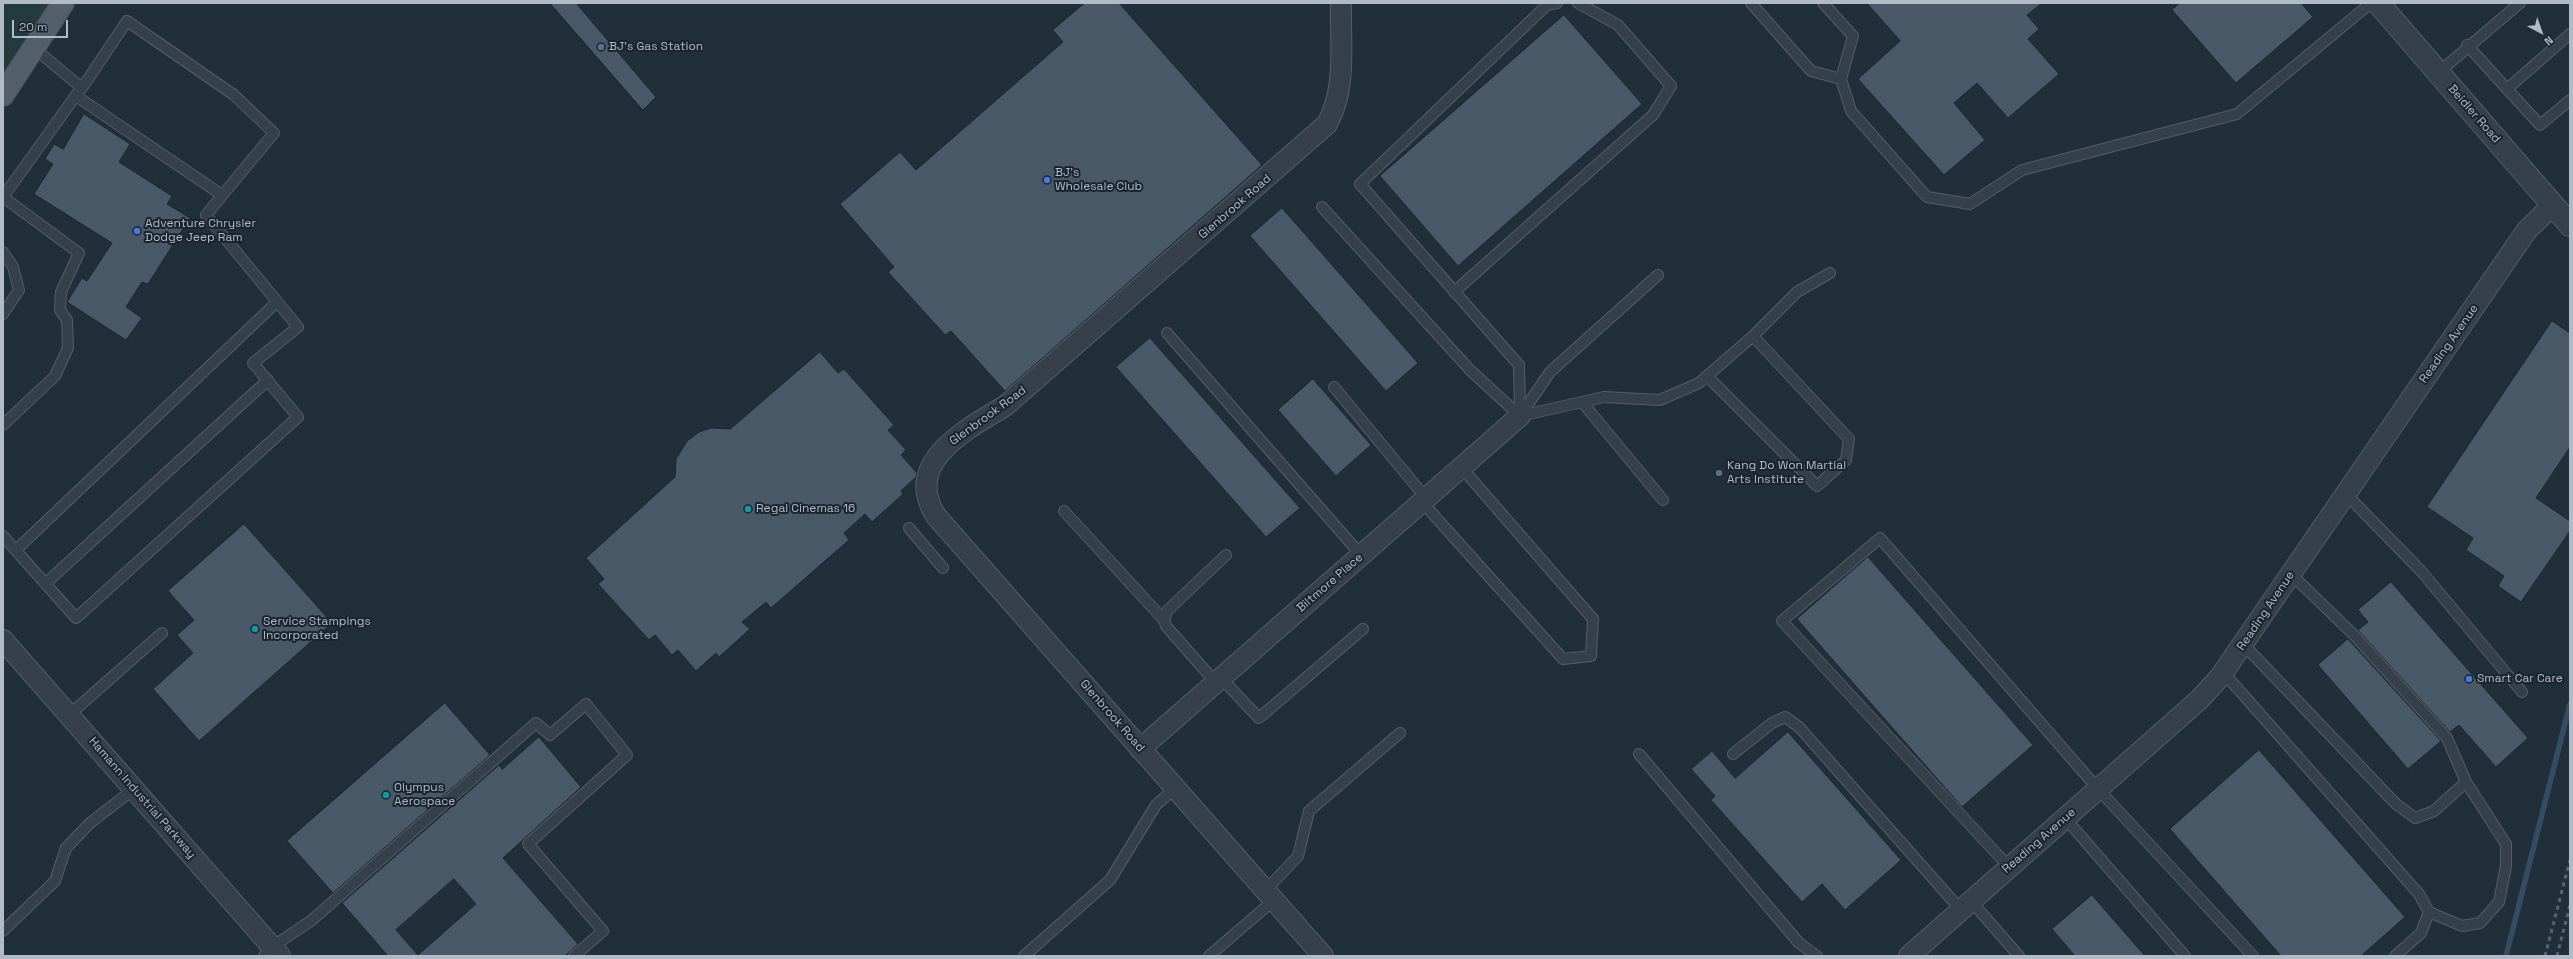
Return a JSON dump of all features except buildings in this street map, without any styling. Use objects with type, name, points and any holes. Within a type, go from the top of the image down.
[{"type":"main road","points":[[3,95],[63,3]]},
{"type":"street","name":"Glenbrook Road","points":[[1323,956],[936,516],[928,500],[926,480],[937,456],[960,433],[1005,406],[1327,124],[1336,106],[1340,82],[1340,3]]},
{"type":"street","name":"Beidler Road","points":[[2378,3],[2570,225]]},
{"type":"street","name":"Reading Avenue","points":[[1909,956],[2200,699],[2223,672],[2243,644],[2527,230],[2553,205]]},
{"type":"street","name":"Biltmore Place","points":[[1140,749],[1520,416]]},
{"type":"street","name":"Hamann Industrial Parkway","points":[[3,640],[134,788],[272,953]]},
{"type":"lane","points":[[1520,416],[1518,365],[1360,184],[1547,5],[1557,3]]},
{"type":"lane","points":[[1454,292],[1653,115],[1671,86],[1618,25],[1578,3]]},
{"type":"lane","points":[[1751,3],[1811,71],[1841,78]]},
{"type":"lane","points":[[1823,3],[1853,36],[1841,78],[1851,111],[1927,197],[1970,204],[2022,170],[2237,114],[2371,3]]},
{"type":"lane","points":[[2438,72],[2468,45],[2520,3]]},
{"type":"lane","points":[[3,425],[55,376],[68,348],[67,320],[60,310],[61,292],[79,253],[3,197],[79,92],[126,21],[234,95],[274,133],[206,215],[298,327],[253,363],[298,417],[76,618],[3,536]]},
{"type":"lane","points":[[2507,89],[2570,34]]},
{"type":"lane","points":[[2468,45],[2540,125],[2570,100]]},
{"type":"lane","points":[[34,48],[79,92],[222,195]]},
{"type":"lane","points":[[1322,207],[1470,370],[1520,416]]},
{"type":"lane","points":[[3,252],[13,267],[20,290],[3,314]]},
{"type":"lane","points":[[1520,416],[1604,397],[1660,400],[1699,383],[1753,336],[1797,292],[1830,273]]},
{"type":"lane","points":[[1520,416],[1550,372],[1658,275]]},
{"type":"lane","points":[[16,550],[278,302]]},
{"type":"lane","points":[[1167,333],[1362,555]]},
{"type":"lane","points":[[1707,376],[1817,486],[1846,460],[1849,439],[1753,336]]},
{"type":"lane","points":[[46,583],[268,380]]},
{"type":"lane","points":[[1334,387],[1424,500],[1563,659],[1591,656],[1593,619],[1461,468]]},
{"type":"lane","points":[[1582,402],[1663,500]]},
{"type":"lane","points":[[2346,494],[2421,571],[2522,692]]},
{"type":"lane","points":[[1064,511],[1164,620],[1166,626],[1218,680],[1259,718],[1363,629]]},
{"type":"lane","points":[[909,528],[943,568]]},
{"type":"lane","points":[[2009,867],[1782,620],[1880,538],[2098,789],[2253,956]]},
{"type":"lane","points":[[1164,620],[1167,611],[1226,555]]},
{"type":"lane","points":[[2223,672],[2419,894],[2429,912],[2462,926],[2480,923],[2499,902],[2506,866],[2506,844],[2466,782],[2447,738],[2355,636],[2291,574]]},
{"type":"lane","points":[[69,715],[162,633]]},
{"type":"lane","points":[[2243,644],[2396,804],[2416,818],[2434,810],[2466,782]]},
{"type":"lane","points":[[272,953],[312,920],[536,723],[550,735],[586,704],[627,755],[528,844],[603,931],[574,956]]},
{"type":"lane","points":[[1733,754],[1772,723],[1785,717],[1799,727],[1966,905],[2019,956]]},
{"type":"lane","points":[[1209,956],[1270,896],[1298,856],[1309,811],[1400,733]]},
{"type":"lane","points":[[1638,754],[1799,943],[1817,956]]},
{"type":"lane","points":[[3,931],[55,881],[66,848],[90,823],[134,788]]},
{"type":"lane","points":[[1024,956],[1110,880],[1156,805],[1175,788]]},
{"type":"lane","points":[[2065,818],[2185,956]]},
{"type":"lane","points":[[2395,956],[2421,933],[2429,912]]},
{"type":"green space","points":[[3,3],[49,3],[3,76]]},
{"type":"waterway","points":[[2506,956],[2570,704]]},
{"type":"railway","points":[[2545,956],[2570,860]]},
{"type":"railway","points":[[2557,956],[2570,905]]},
{"type":"place","name":"BJ’s Gas Station","points":[[601,47]]},
{"type":"place","name":"BJ's Wholesale Club","points":[[1047,180]]},
{"type":"place","name":"Adventure Chrysler Dodge Jeep Ram","points":[[137,231]]},
{"type":"place","name":"Kang Do Won Martial Arts Institute","points":[[1719,473]]},
{"type":"place","name":"Regal Cinemas 16","points":[[748,509]]},
{"type":"place","name":"Service Stampings Incorporated","points":[[255,629]]},
{"type":"place","name":"Smart Car Care","points":[[2469,679]]},
{"type":"place","name":"Olympus Aerospace","points":[[386,795]]}]
